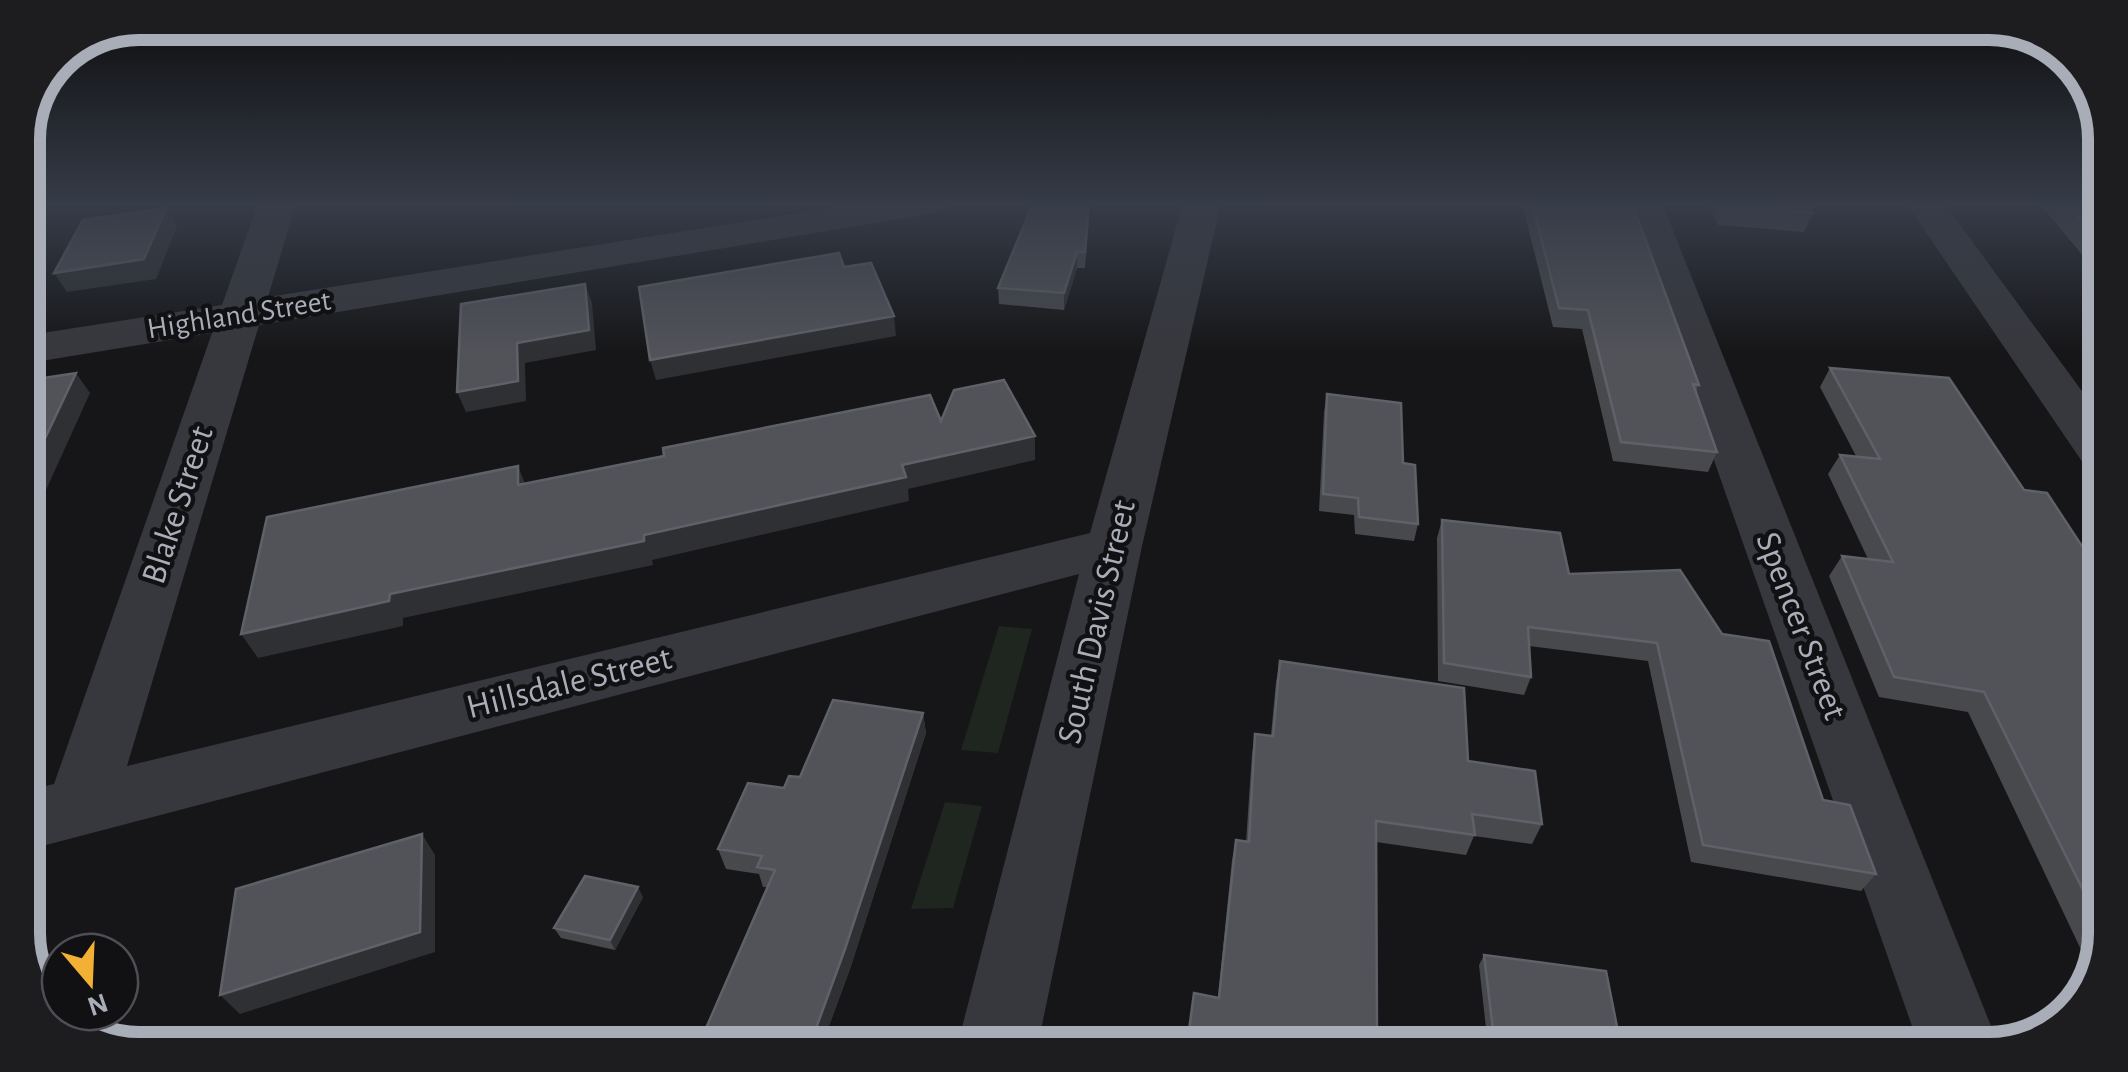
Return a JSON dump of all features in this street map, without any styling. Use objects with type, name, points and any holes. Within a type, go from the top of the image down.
[{"type":"street","name":"Blake Street","points":[[51,814],[260,253]]},
{"type":"street","name":"Highland Street","points":[[40,347],[618,253]]},
{"type":"street","name":"South Davis Street","points":[[1001,1032],[1114,546],[1189,253]]},
{"type":"street","name":"Spencer Street","points":[[1662,253],[1954,1032]]},
{"type":"street","points":[[1961,253],[2088,434]]},
{"type":"street","name":"Hillsdale Street","points":[[51,814],[1114,546]]},
{"type":"shaded area","points":[[999,626],[1032,629],[998,753],[961,750]]},
{"type":"shaded area","points":[[945,802],[982,806],[953,908],[911,909]]},
{"type":"building","points":[[65,253],[147,253],[144,259],[54,273]]},
{"type":"building","points":[[839,253],[844,267],[871,263],[894,316],[650,360],[639,287]]},
{"type":"building","points":[[1012,253],[1077,253],[1064,293],[998,288]]},
{"type":"building","points":[[1545,253],[1650,253],[1699,385],[1693,384],[1717,452],[1621,442],[1588,310],[1559,308]]},
{"type":"building","points":[[585,284],[589,330],[517,343],[518,381],[457,392],[461,304]]},
{"type":"building","points":[[1830,368],[1949,378],[2024,490],[2047,493],[2088,555],[2088,900],[1984,692],[1894,677],[1842,556],[1893,562],[1840,455],[1880,459]]},
{"type":"building","points":[[76,373],[40,449],[40,378]]},
{"type":"building","points":[[1004,380],[1035,436],[902,465],[906,477],[644,535],[644,541],[390,594],[389,601],[241,634],[267,517],[518,466],[518,485],[664,456],[663,448],[930,395],[941,421],[954,390]]},
{"type":"building","points":[[1327,394],[1401,403],[1403,463],[1415,465],[1418,524],[1359,517],[1358,498],[1323,494]]},
{"type":"building","points":[[1442,520],[1560,533],[1569,574],[1680,570],[1722,634],[1769,641],[1823,800],[1850,805],[1876,874],[1703,845],[1657,643],[1528,627],[1531,677],[1444,663]]},
{"type":"building","points":[[1280,661],[1464,688],[1468,761],[1535,771],[1542,824],[1472,814],[1475,835],[1376,821],[1377,1029],[1392,1032],[1189,1032],[1194,993],[1219,998],[1236,840],[1249,842],[1255,734],[1273,736]]},
{"type":"building","points":[[833,700],[923,713],[815,1032],[704,1032],[775,870],[757,867],[762,856],[718,849],[748,783],[784,788],[789,776],[800,777]]},
{"type":"building","points":[[422,834],[420,932],[220,995],[236,889]]},
{"type":"building","points":[[585,876],[638,887],[610,940],[554,928]]},
{"type":"building","points":[[1484,955],[1606,971],[1618,1032],[1493,1032]]}]
